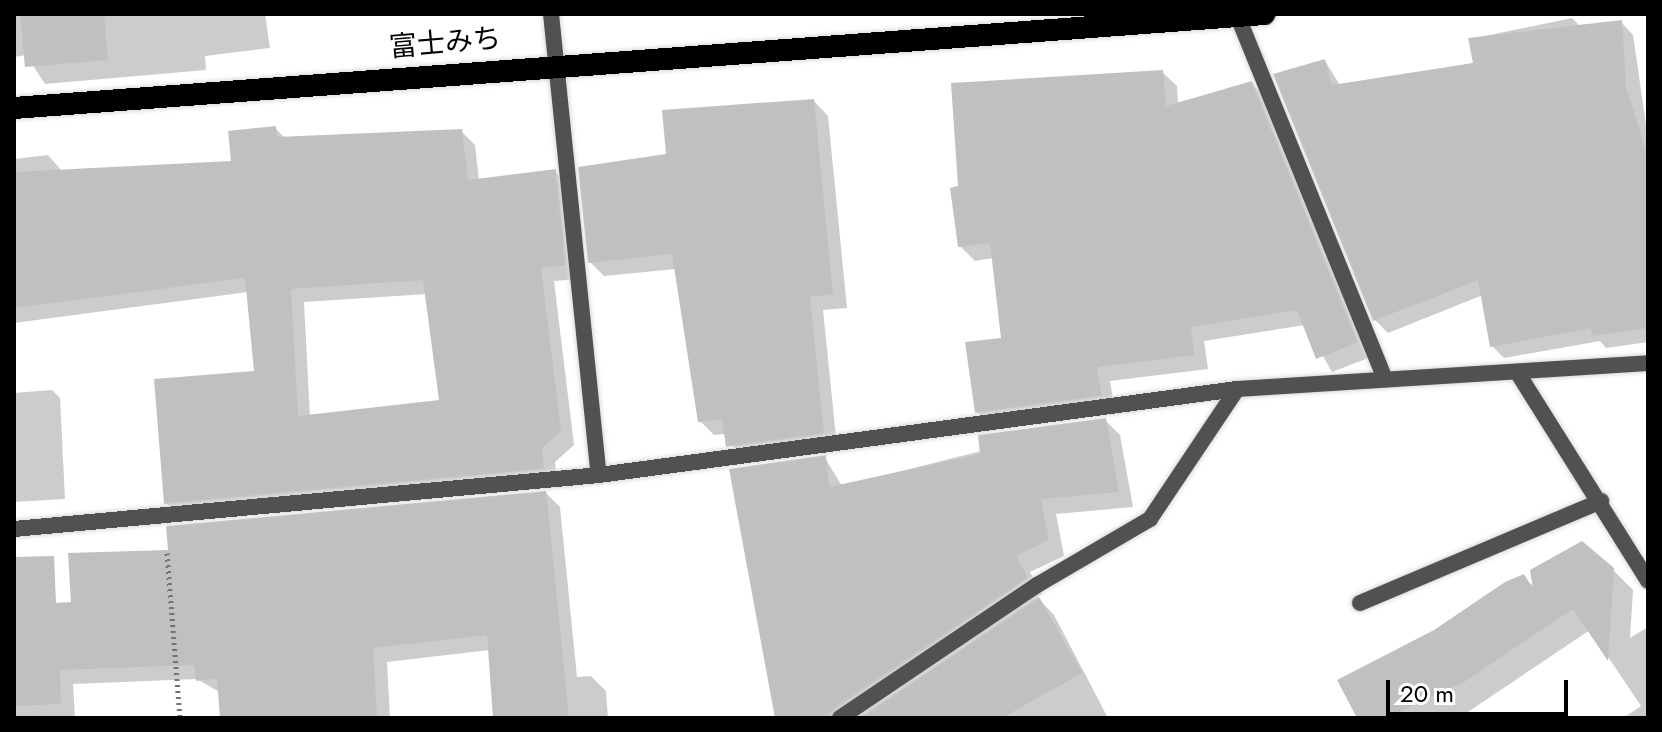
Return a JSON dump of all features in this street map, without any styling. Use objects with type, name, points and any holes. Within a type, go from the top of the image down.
[{"type":"highway","name":"富士みち","points":[[14,108],[560,64],[1264,14]]},
{"type":"street","points":[[551,14],[560,64],[599,475]]},
{"type":"street","points":[[1238,17],[1385,379]]},
{"type":"street","points":[[14,529],[599,475],[1237,389],[1385,379],[1519,375],[1648,363]]},
{"type":"street","points":[[1519,375],[1601,501],[1648,581]]},
{"type":"street","points":[[840,718],[1037,585],[1150,519],[1237,389]]},
{"type":"street","points":[[1360,603],[1601,501]]},
{"type":"path","points":[[164,516],[180,718]]},
{"type":"building","points":[[20,14],[104,14],[108,60],[25,67]]},
{"type":"building","points":[[1622,20],[1626,87],[1648,157],[1648,328],[1592,336],[1591,328],[1490,347],[1478,280],[1373,321],[1273,74],[1325,59],[1332,85],[1473,63],[1468,38]]},
{"type":"building","points":[[1163,70],[1166,106],[1252,81],[1358,342],[1316,359],[1297,310],[1191,327],[1194,355],[1097,367],[1102,396],[975,413],[965,342],[1001,338],[990,243],[958,247],[950,188],[958,186],[951,83]]},
{"type":"building","points":[[814,99],[833,294],[810,297],[824,434],[726,447],[722,419],[698,422],[672,254],[588,263],[578,167],[666,154],[662,110]]},
{"type":"building","points":[[276,126],[277,137],[462,129],[468,180],[556,169],[566,265],[541,268],[561,431],[542,448],[544,469],[164,504],[154,379],[254,371],[245,278],[14,308],[14,172],[231,161],[228,131]],"holes":[[[423,280],[439,400],[298,416],[291,289]]]},
{"type":"building","points":[[1106,418],[1119,492],[1041,499],[1049,540],[1016,556],[1028,578],[829,718],[775,718],[729,469],[826,455],[829,487],[980,454],[978,435]]},
{"type":"building","points":[[546,491],[569,718],[493,718],[487,635],[373,648],[377,718],[220,718],[217,678],[196,681],[194,665],[60,670],[61,704],[14,706],[14,557],[54,556],[56,603],[71,602],[68,553],[168,550],[166,526]]},
{"type":"building","points":[[1582,541],[1614,568],[1608,661],[1573,609],[1464,682],[1386,718],[1357,718],[1337,680],[1434,630],[1505,582],[1524,574],[1533,589],[1530,570]]},
{"type":"building","points":[[1039,597],[1082,673],[1002,718],[860,718]]}]
